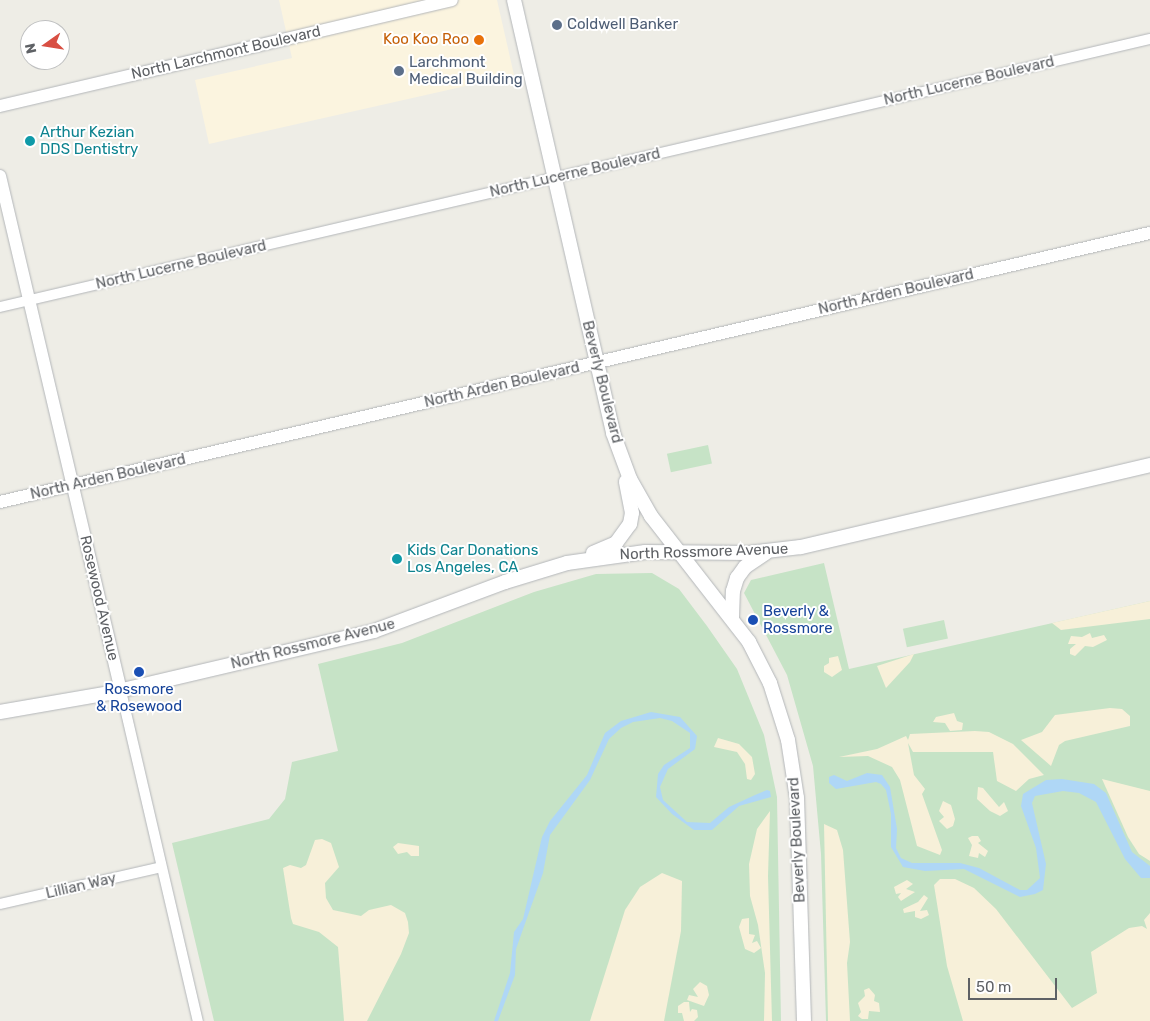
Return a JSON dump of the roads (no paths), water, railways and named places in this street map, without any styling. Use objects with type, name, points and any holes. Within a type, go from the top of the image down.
[{"type":"main road","name":"Beverly Boulevard","points":[[514,0],[613,433],[641,499],[680,553],[732,617],[749,642],[770,683],[788,740],[795,776],[804,1021]]},
{"type":"main road","points":[[567,563],[616,543],[630,524],[631,501],[613,433]]},
{"type":"main road","name":"North Rossmore Avenue","points":[[0,712],[121,691],[374,631],[512,579],[567,563],[625,554],[768,552],[848,536],[1150,465]]},
{"type":"main road","points":[[732,617],[732,591],[737,578],[745,567],[768,552]]},
{"type":"street","name":"North Larchmont Boulevard","points":[[0,106],[452,0]]},
{"type":"street","name":"North Lucerne Boulevard","points":[[0,308],[1150,39]]},
{"type":"street","name":"Rosewood Avenue","points":[[0,176],[198,1021]]},
{"type":"street","name":"North Arden Boulevard","points":[[0,502],[1150,233]]},
{"type":"street","name":"Lillian Way","points":[[0,904],[161,867]]},
{"type":"water","points":[[651,712],[680,717],[697,736],[695,749],[668,769],[660,787],[663,800],[687,822],[710,823],[729,807],[767,790],[770,791],[771,797],[739,806],[712,830],[694,830],[672,814],[656,797],[658,774],[664,765],[690,748],[690,733],[672,721],[660,718],[633,722],[621,728],[609,739],[590,780],[550,835],[543,873],[516,949],[515,975],[498,1021],[494,1021],[510,973],[514,932],[523,919],[542,837],[550,821],[587,775],[605,733],[621,721]]},
{"type":"water","points":[[867,773],[882,775],[890,787],[897,829],[896,848],[901,858],[912,863],[960,863],[979,868],[1020,890],[1027,890],[1040,878],[1036,848],[1021,806],[1023,794],[1046,780],[1062,779],[1094,784],[1106,793],[1132,852],[1150,866],[1150,878],[1141,878],[1125,859],[1096,802],[1079,793],[1063,791],[1035,796],[1032,803],[1046,864],[1043,890],[1035,894],[1020,897],[964,869],[925,871],[903,867],[891,847],[891,814],[886,790],[881,784],[876,782],[836,789],[829,783],[829,777],[834,775],[847,781]]},
{"type":"place","name":"Coldwell Banker","points":[[557,25]]},
{"type":"place","name":"Koo Koo Roo","points":[[479,40]]},
{"type":"place","name":"Larchmont Medical Building","points":[[399,71]]},
{"type":"place","name":"Arthur Kezian DDS Dentistry","points":[[30,141]]},
{"type":"place","name":"Kids Car Donations Los Angeles, CA","points":[[397,559]]},
{"type":"place","name":"Beverly & Rossmore","points":[[753,620]]},
{"type":"place","name":"Rossmore & Rosewood","points":[[139,672]]}]
